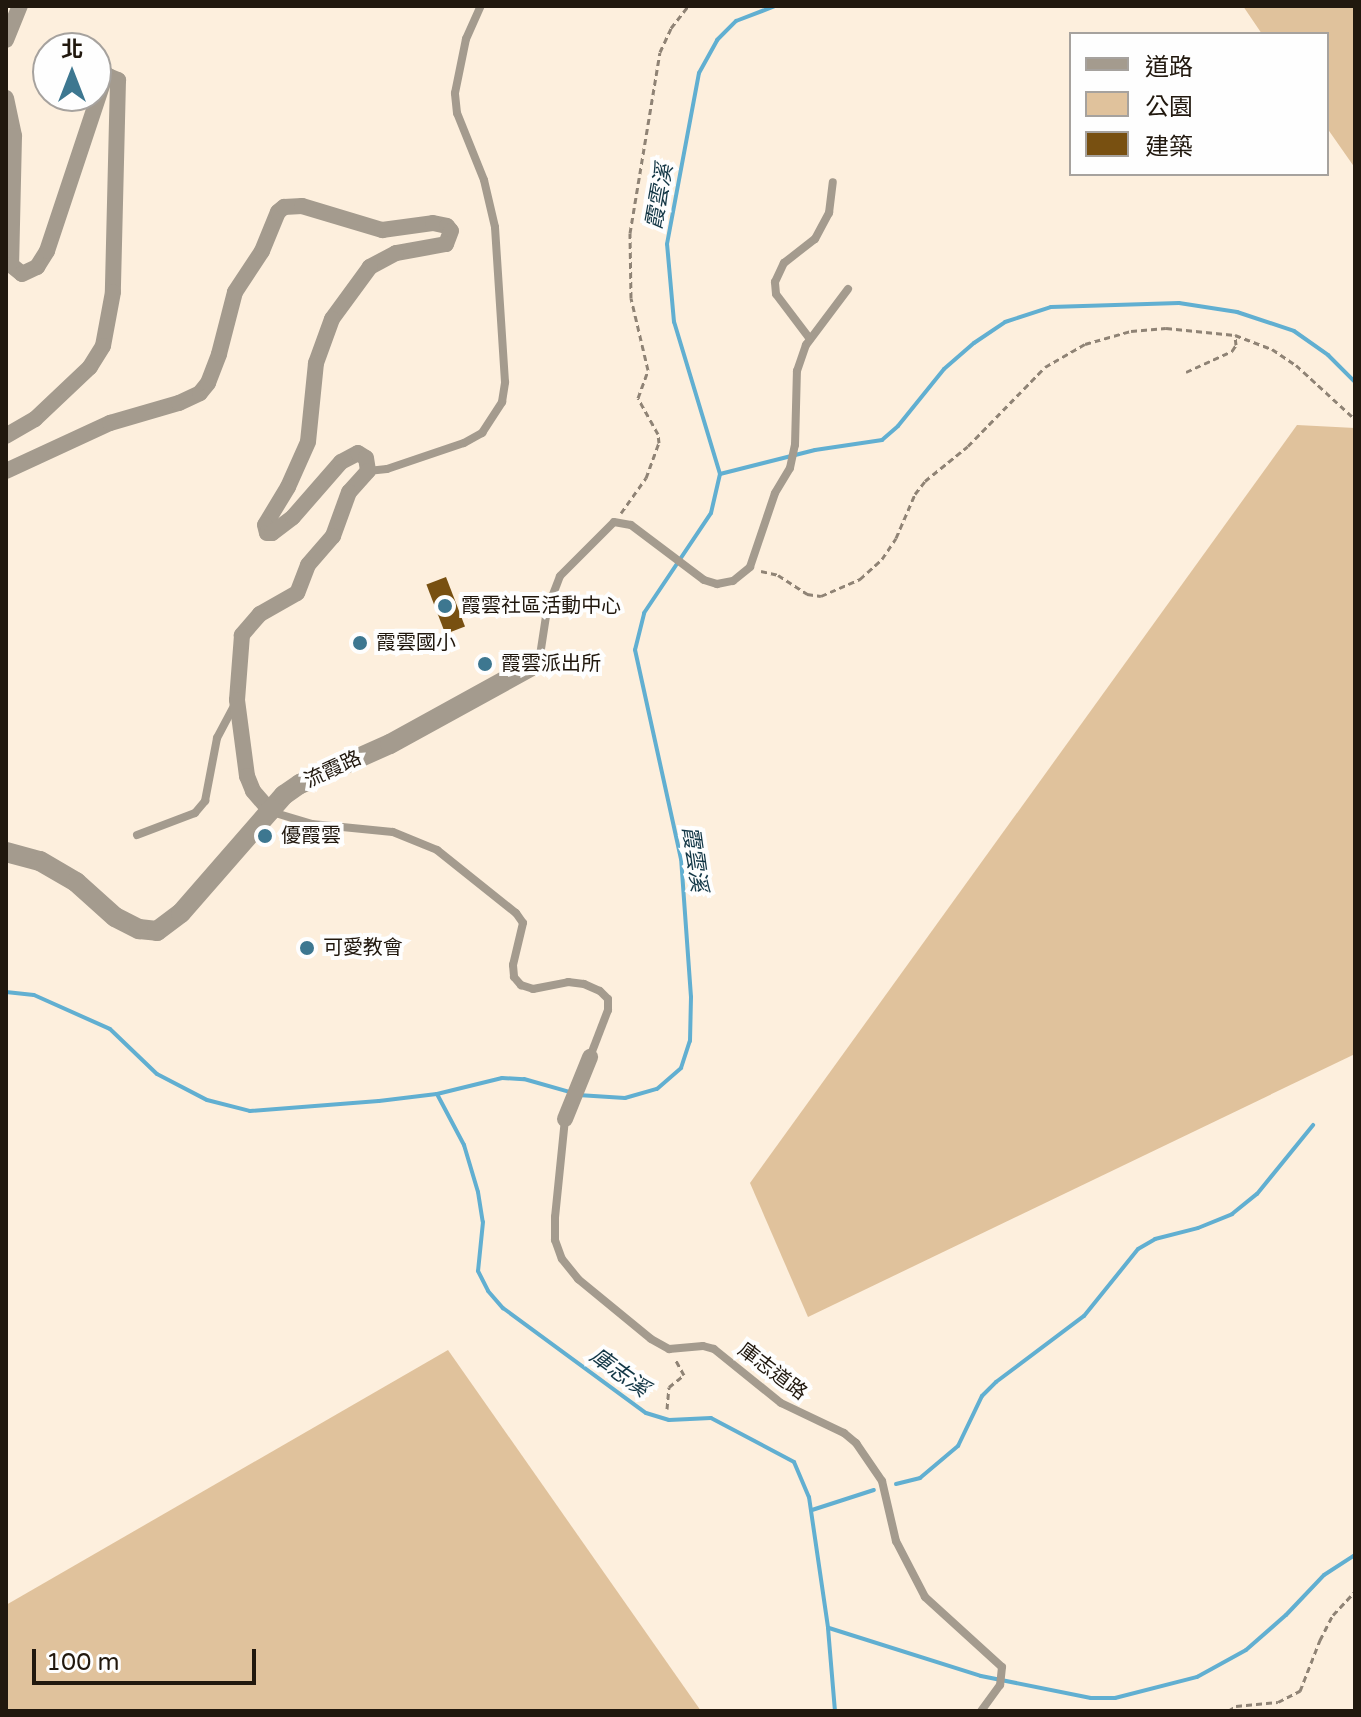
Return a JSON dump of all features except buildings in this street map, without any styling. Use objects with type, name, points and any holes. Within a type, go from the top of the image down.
[{"type":"street","points":[[6,40],[20,6]]},
{"type":"street","points":[[6,98],[14,136],[11,265],[22,274],[37,267],[47,251],[104,80],[108,76],[118,80],[113,292],[103,346],[90,367],[64,393],[35,419],[6,436]]},
{"type":"street","points":[[6,471],[110,423],[179,403],[200,393],[208,383],[219,354],[235,292],[262,251],[278,212],[284,207],[302,206],[382,230],[441,223],[451,231],[446,244],[396,253],[370,267],[332,319],[316,363],[308,442],[264,530],[272,533],[293,517],[341,462],[358,453],[366,458],[368,471],[349,492],[333,536],[308,565],[297,593],[249,623],[242,635],[237,700],[247,776],[253,791],[271,812]]},
{"type":"street","name":"流霞路","points":[[6,852],[40,861],[76,882],[115,917],[139,929],[157,931],[181,913],[284,795],[300,784],[390,744],[539,662]]},
{"type":"street","points":[[565,1119],[590,1057]]},
{"type":"lane","points":[[368,471],[387,469],[464,443],[482,433],[502,402],[505,382],[495,227],[484,180],[457,113],[455,93],[466,39],[481,6]]},
{"type":"lane","points":[[810,339],[776,294],[775,282],[784,263],[815,239],[829,213],[833,182]]},
{"type":"lane","points":[[614,522],[631,525],[704,580],[717,584],[733,581],[750,567],[775,493],[790,468],[795,445],[797,371],[810,339],[848,289]]},
{"type":"lane","name":"流霞路","points":[[539,662],[547,610],[560,576],[614,522]]},
{"type":"lane","points":[[137,835],[195,813],[205,801],[217,738],[237,700]]},
{"type":"lane","points":[[271,812],[312,824],[393,832],[416,838],[437,850],[516,913],[523,923],[513,965],[514,977],[521,985],[533,989],[568,982],[584,984],[600,991],[608,999],[608,1010],[590,1057]]},
{"type":"lane","points":[[565,1119],[555,1217],[555,1240],[562,1259],[578,1279],[669,1349]]},
{"type":"lane","name":"庫志道路","points":[[669,1349],[703,1346],[714,1349],[781,1403],[844,1433],[856,1443],[882,1481],[896,1541],[925,1597],[1002,1667],[995,1696],[981,1711]]},
{"type":"path","points":[[614,522],[646,478],[659,443],[658,434],[638,398],[648,370],[631,298],[630,233],[660,52],[671,28],[688,6]]},
{"type":"path","points":[[750,567],[778,575],[807,594],[839,591],[860,579],[882,559],[925,481],[968,446],[1045,367],[1085,344],[1131,331],[1166,328],[1235,335],[1272,349],[1296,365],[1355,419]]},
{"type":"path","points":[[1186,372],[1232,351],[1236,345],[1235,335]]},
{"type":"path","points":[[667,1409],[669,1387],[684,1375],[669,1349]]},
{"type":"path","points":[[1355,1390],[1355,1418]]},
{"type":"path","points":[[1228,1711],[1236,1706],[1278,1702],[1300,1691],[1326,1628],[1355,1591]]},
{"type":"green space","points":[[1243,6],[1355,6],[1355,168],[1329,131],[1329,32],[1261,32]]},
{"type":"green space","points":[[1297,425],[1355,428],[1355,1054],[808,1317],[750,1183]]},
{"type":"green space","points":[[448,1350],[701,1711],[6,1711],[6,1605]]},
{"type":"waterway","name":"霞雲溪","points":[[578,1095],[625,1098],[657,1089],[681,1068],[690,1041],[691,997],[681,859],[635,650],[644,613],[711,513],[720,474],[674,322],[667,244],[699,73],[717,40],[736,21],[775,6]]},
{"type":"waterway","points":[[720,474],[815,450],[882,440],[898,426],[944,369],[974,343],[1005,322],[1051,307],[1179,303],[1237,312],[1294,331],[1328,355],[1355,382]]},
{"type":"waterway","name":"霞雲溪","points":[[6,992],[34,995],[110,1029],[157,1074],[207,1100],[250,1111],[437,1094],[502,1078],[524,1079],[570,1092]]},
{"type":"waterway","name":"庫志溪","points":[[437,1094],[464,1145],[478,1192],[483,1222],[478,1271],[488,1291],[503,1308],[646,1413],[669,1420],[711,1418],[794,1462],[809,1497],[828,1628],[835,1711]]},
{"type":"waterway","points":[[896,1484],[920,1478],[958,1446],[982,1396],[1084,1316],[1138,1249],[1155,1239],[1198,1228],[1232,1214],[1257,1194],[1313,1125]]},
{"type":"waterway","points":[[812,1510],[874,1490]]},
{"type":"waterway","points":[[829,1628],[981,1676],[1091,1698],[1115,1698],[1197,1677],[1246,1650],[1286,1615],[1324,1575],[1355,1555]]},
{"type":"place","name":"霞雲社區活動中心","points":[[445,606]]},
{"type":"place","name":"霞雲國小","points":[[360,643]]},
{"type":"place","name":"霞雲派出所","points":[[485,664]]},
{"type":"place","name":"優霞雲","points":[[265,836]]},
{"type":"place","name":"可愛教會","points":[[307,948]]}]
